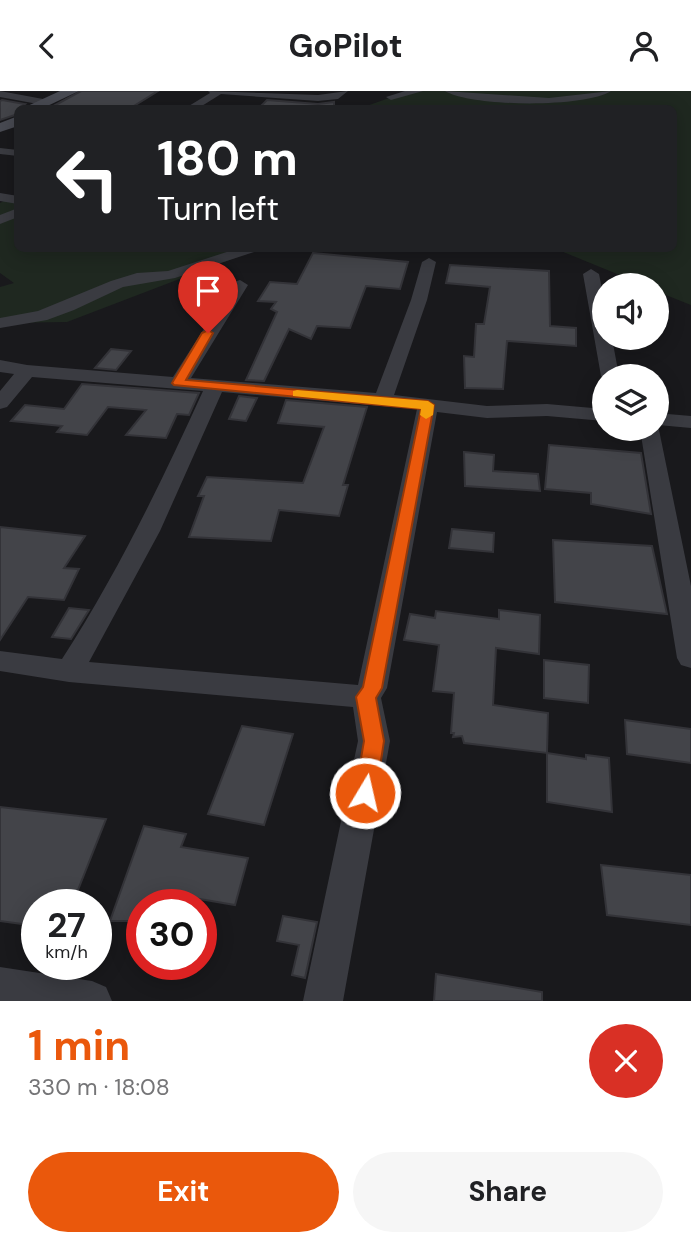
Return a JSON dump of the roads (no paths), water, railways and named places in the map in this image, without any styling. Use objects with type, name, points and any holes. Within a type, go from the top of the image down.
[{"type":"main road","points":[[43,105],[72,91]]},
{"type":"main road","points":[[43,105],[85,91]]},
{"type":"street","points":[[213,91],[311,98],[335,97],[343,91]]},
{"type":"street","points":[[391,97],[418,91]]},
{"type":"street","points":[[450,91],[486,97],[562,100],[606,91]]},
{"type":"street","points":[[196,105],[220,92]]},
{"type":"street","points":[[0,94],[43,105]]},
{"type":"street","points":[[303,105],[311,98]]},
{"type":"street","points":[[0,323],[41,316],[68,307],[117,284],[170,275],[240,252]]},
{"type":"street","points":[[383,399],[419,300],[429,262]]},
{"type":"street","points":[[591,274],[608,364]]},
{"type":"street","points":[[178,383],[240,285]]},
{"type":"street","points":[[0,366],[27,371],[383,399],[500,413],[547,410],[592,414]]},
{"type":"street","points":[[0,403],[27,371]]},
{"type":"street","points":[[69,671],[96,629],[155,516],[215,385]]},
{"type":"street","points":[[323,1001],[374,741],[366,697],[372,688],[396,576],[428,405]]},
{"type":"street","points":[[669,420],[691,422]]},
{"type":"street","points":[[652,441],[691,658]]},
{"type":"street","points":[[0,661],[69,671],[366,697]]},
{"type":"street","points":[[0,987],[92,1001]]}]
